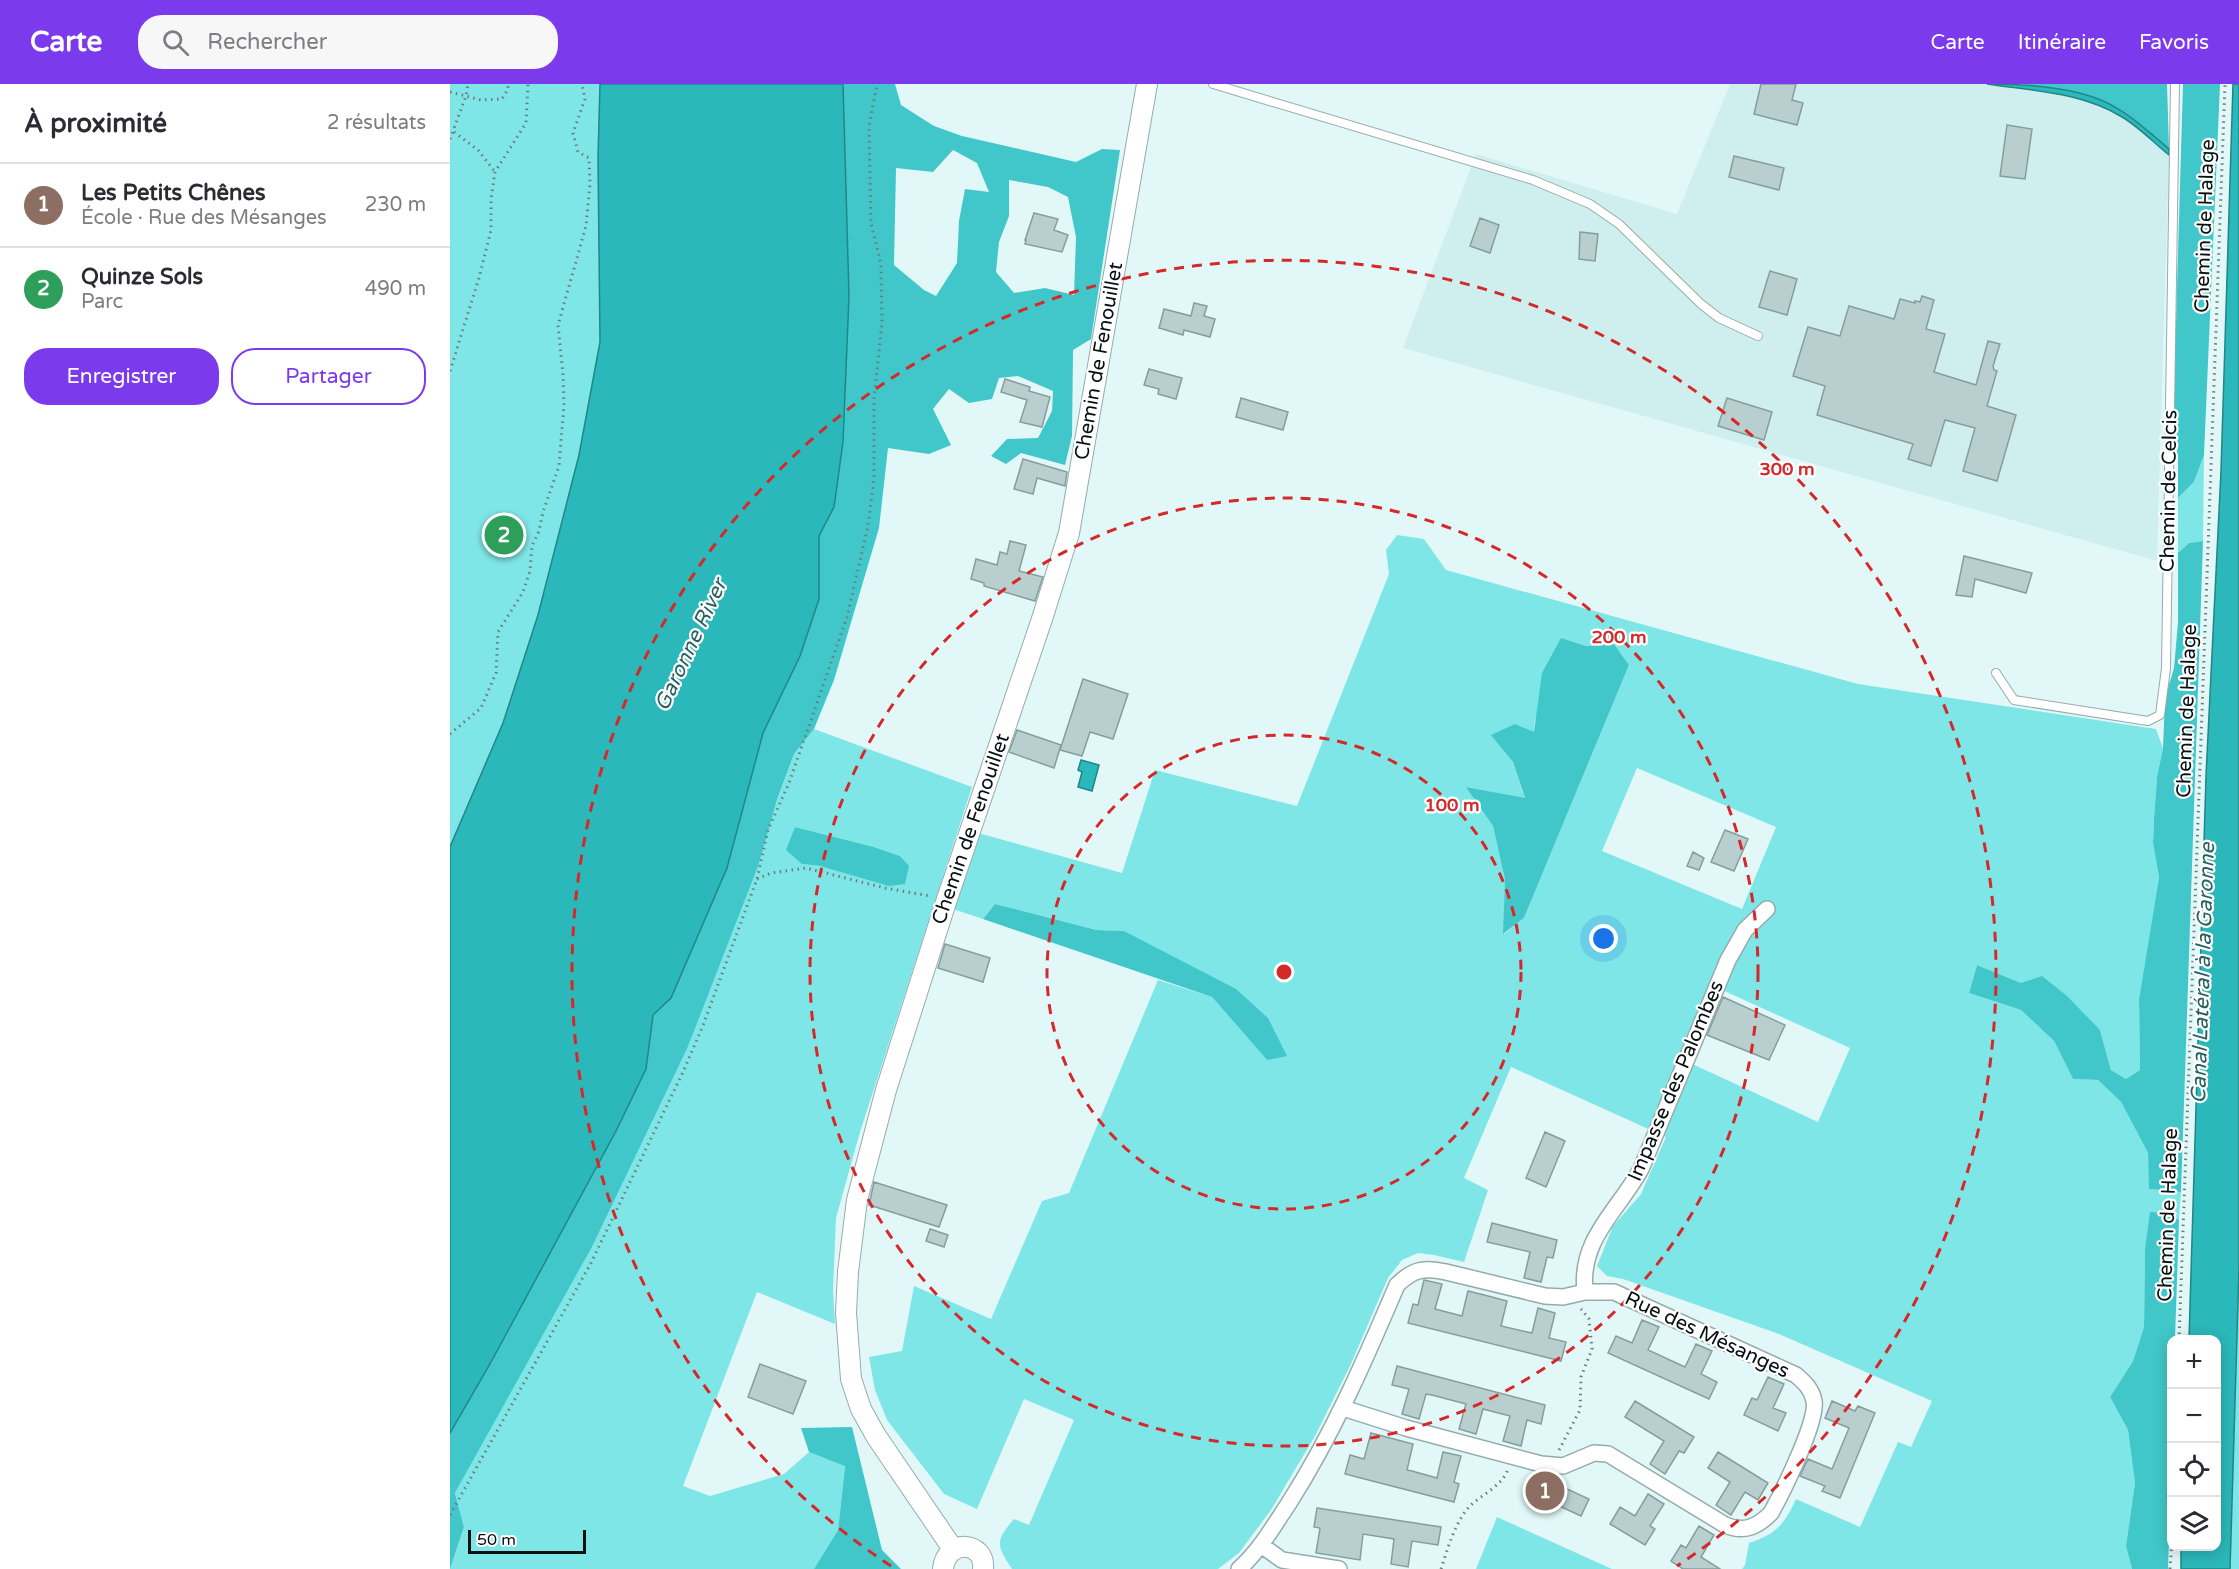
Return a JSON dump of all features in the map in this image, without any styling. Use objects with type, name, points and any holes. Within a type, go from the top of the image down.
[{"type":"street","name":"Chemin de Fenouillet","points":[[953,1549],[888,1455],[861,1409],[851,1379],[846,1313],[848,1272],[857,1200],[886,1090],[1069,533],[1147,84]]},
{"type":"street","name":"Impasse des Palombes","points":[[1580,1293],[1587,1257],[1604,1221],[1632,1186],[1641,1169],[1728,960],[1745,930],[1767,909]]},
{"type":"street","name":"Rue des Mésanges","points":[[1239,1569],[1262,1545],[1312,1467],[1343,1408],[1397,1285],[1407,1275],[1418,1269],[1431,1268],[1545,1296],[1614,1293],[1796,1375],[1808,1386],[1815,1402],[1812,1423],[1771,1513],[1761,1523],[1737,1530],[1608,1454],[1594,1453],[1563,1466],[1553,1466],[1406,1428],[1343,1408]]},
{"type":"street","points":[[1262,1545],[1282,1560],[1339,1569]]},
{"type":"street","points":[[943,1569],[945,1557],[953,1549],[963,1546],[972,1548],[980,1554],[984,1569]]},
{"type":"lane","points":[[1213,84],[1533,180],[1590,204],[1618,224],[1710,311],[1719,318],[1758,336]]},
{"type":"lane","name":"Chemin de Celcis","points":[[1996,673],[2014,700],[2148,721],[2160,715],[2166,668],[2175,84]]},
{"type":"path","points":[[450,139],[466,96],[468,84]]},
{"type":"path","points":[[450,92],[481,100],[502,99],[508,89],[508,84]]},
{"type":"path","points":[[450,371],[479,278],[491,230],[491,199],[495,172],[526,123],[528,84]]},
{"type":"path","points":[[450,734],[481,708],[496,673],[498,633],[523,592],[530,571],[532,546],[539,531],[559,466],[564,405],[558,325],[586,226],[590,184],[589,158],[578,152],[573,133],[585,99],[582,84]]},
{"type":"path","points":[[450,1515],[591,1263],[670,1101],[702,1028],[757,879],[768,830],[789,783],[847,616],[868,526],[873,478],[874,398],[882,323],[881,264],[871,223],[869,126],[877,84]]},
{"type":"path","name":"Chemin de Halage","points":[[2179,1335],[2225,84]]},
{"type":"path","points":[[454,132],[478,150],[495,172]]},
{"type":"path","points":[[757,879],[790,869],[806,868],[946,902]]},
{"type":"path","points":[[1553,1466],[1580,1410],[1581,1377],[1592,1349],[1589,1319],[1581,1310],[1580,1293]]},
{"type":"path","points":[[1441,1569],[1452,1536],[1469,1506],[1508,1473],[1511,1457]]},
{"type":"path","points":[[2170,1569],[2171,1551]]},
{"type":"shaded area","points":[[450,84],[600,84],[598,158],[600,342],[579,455],[538,615],[503,723],[450,847]]},
{"type":"shaded area","points":[[843,84],[895,84],[901,105],[934,126],[962,136],[1076,162],[1102,149],[1120,150],[1091,339],[1073,350],[1072,436],[1065,465],[1021,453],[1006,464],[991,456],[1007,439],[1038,438],[1052,411],[1053,391],[1018,376],[999,378],[992,399],[969,403],[949,389],[933,409],[951,445],[929,454],[888,448],[879,528],[834,680],[814,729],[794,754],[777,800],[758,866],[687,1049],[592,1247],[455,1493],[464,1527],[450,1569],[450,1433],[490,1364],[616,1131],[646,1069],[653,1015],[671,998],[727,868],[763,733],[800,656],[819,599],[819,536],[834,507]],"holes":[[[953,150],[977,163],[989,192],[965,189],[959,221],[957,263],[936,296],[924,290],[894,265],[896,168],[933,172]],[[1009,180],[1048,187],[1068,197],[1076,237],[1074,295],[1045,288],[1014,293],[996,272],[999,242],[1009,216]]]},
{"type":"shaded area","points":[[1730,84],[1987,84],[2059,95],[2087,100],[2116,113],[2169,155],[2157,561],[1403,348],[1476,154],[1677,214]]},
{"type":"shaded area","points":[[2020,84],[2167,84],[2169,149],[2130,116],[2104,101],[2074,92]]},
{"type":"shaded area","points":[[2183,84],[2220,84],[2204,455],[2194,482],[2178,498],[2178,463],[2173,424]]},
{"type":"shaded area","points":[[2204,455],[2203,541],[2189,543],[2178,553],[2178,498],[2194,482]]},
{"type":"shaded area","points":[[1397,535],[1424,539],[1446,570],[1858,684],[2156,729],[2163,748],[2157,777],[2153,843],[2159,877],[2139,999],[2140,1070],[2126,1079],[2111,1070],[2100,1030],[2021,983],[1977,965],[1969,993],[2021,1010],[2054,1041],[2073,1079],[2098,1080],[2121,1102],[2148,1153],[2150,1189],[2181,1192],[2179,1220],[2172,1213],[2145,1249],[2144,1327],[2133,1361],[2110,1397],[2128,1430],[2135,1483],[2126,1546],[2132,1569],[1742,1569],[1745,1565],[1749,1543],[1773,1532],[1783,1522],[1796,1499],[1860,1527],[1898,1442],[1911,1447],[1932,1401],[1779,1334],[1623,1279],[1607,1276],[1597,1266],[1613,1226],[1641,1194],[1666,1137],[1511,1067],[1464,1178],[1488,1190],[1464,1262],[1418,1253],[1402,1260],[1388,1278],[1350,1366],[1315,1436],[1271,1510],[1239,1553],[1218,1569],[1012,1569],[1001,1548],[1003,1533],[1014,1519],[1029,1525],[1074,1420],[1024,1399],[977,1509],[944,1494],[887,1420],[875,1390],[869,1357],[902,1351],[914,1286],[991,1319],[1042,1201],[1069,1193],[1158,980],[1212,997],[1267,1060],[1268,1018],[1124,931],[1098,930],[995,904],[983,919],[953,909],[978,833],[1122,873],[1155,770],[1297,806],[1389,574],[1386,550]],"holes":[[[1614,644],[1629,665],[1524,918],[1504,934],[1505,880],[1493,826],[1467,787],[1525,799],[1513,762],[1492,735],[1534,733],[1535,720],[1585,646]],[[1637,768],[1776,827],[1742,909],[1602,851]],[[1720,989],[1850,1048],[1818,1122],[1688,1062]]]},
{"type":"shaded area","points":[[2203,541],[2181,1192],[2149,1189],[2148,1153],[2121,1102],[2098,1080],[2073,1079],[2054,1041],[2021,1010],[1969,993],[1977,965],[2021,983],[2042,976],[2067,996],[2100,1030],[2111,1070],[2126,1079],[2140,1070],[2139,999],[2159,877],[2153,843],[2154,819],[2157,777],[2163,748],[2165,698],[2174,668],[2178,622],[2178,553],[2189,543]]},
{"type":"shaded area","points":[[1561,638],[1585,646],[1614,644],[1629,665],[1524,918],[1503,934],[1505,880],[1493,826],[1466,787],[1525,798],[1513,762],[1491,735],[1515,724],[1534,732],[1542,673]]},
{"type":"shaded area","points":[[814,729],[972,787],[860,1132],[836,1218],[833,1291],[835,1324],[757,1292],[683,1486],[710,1496],[784,1474],[809,1452],[845,1465],[838,1530],[814,1569],[450,1569],[464,1527],[455,1493],[592,1247],[687,1049],[794,754]],"holes":[[[795,827],[900,856],[908,866],[905,883],[802,864]]]},
{"type":"shaded area","points":[[795,827],[900,856],[909,866],[905,884],[889,886],[820,866],[802,864],[786,850]]},
{"type":"shaded area","points":[[995,904],[1097,930],[1124,931],[1236,989],[1268,1018],[1287,1056],[1267,1060],[1212,997],[983,919]]},
{"type":"shaded area","points":[[2150,1212],[2172,1213],[2179,1220],[2175,1335],[2167,1335],[2168,1569],[2132,1569],[2126,1546],[2135,1483],[2128,1430],[2110,1397],[2133,1361],[2144,1327],[2145,1249]]},
{"type":"shaded area","points":[[2239,1268],[2239,1569],[2230,1569]]},
{"type":"shaded area","points":[[852,1427],[882,1550],[901,1569],[814,1569],[838,1530],[845,1466],[809,1452],[801,1428]]},
{"type":"shaded area","points":[[1497,1517],[1612,1569],[1476,1569]]},
{"type":"water","name":"Garonne River","points":[[600,84],[843,84],[849,296],[843,442],[834,507],[819,536],[819,599],[800,656],[763,733],[727,868],[671,998],[653,1015],[646,1069],[616,1131],[490,1364],[450,1433],[450,847],[503,723],[538,615],[579,455],[600,342],[598,158]]},
{"type":"water","points":[[1987,84],[2030,85],[2060,89],[2101,100],[2145,128],[2169,149],[2169,155],[2128,121],[2090,102],[2074,97]]},
{"type":"water","name":"Canal Latéral à la Garonne","points":[[2233,84],[2239,84],[2239,1268],[2230,1569],[2181,1569],[2181,1551],[2221,1551],[2221,1335],[2189,1335],[2206,776],[2221,471]]},
{"type":"water","points":[[1081,760],[1099,765],[1092,791],[1078,787],[1082,772],[1078,770]]},
{"type":"building","points":[[1761,84],[1796,84],[1792,100],[1803,103],[1797,125],[1754,114]]},
{"type":"building","points":[[2007,125],[2032,129],[2025,179],[2000,176]]},
{"type":"building","points":[[1734,156],[1784,168],[1779,190],[1729,177]]},
{"type":"building","points":[[1034,213],[1058,219],[1054,230],[1068,235],[1062,252],[1025,244]]},
{"type":"building","points":[[1480,218],[1499,225],[1490,253],[1470,246]]},
{"type":"building","points":[[1580,232],[1598,234],[1595,261],[1579,259]]},
{"type":"building","points":[[1770,271],[1797,279],[1787,315],[1759,307]]},
{"type":"building","points":[[1922,296],[1934,300],[1926,329],[1945,334],[1934,372],[1976,385],[1988,341],[2000,344],[1993,366],[1997,371],[1987,406],[2016,415],[1997,481],[1963,471],[1975,428],[1945,420],[1931,466],[1908,459],[1913,444],[1817,415],[1825,386],[1793,376],[1808,327],[1840,336],[1849,306],[1894,319],[1900,299],[1915,303],[1915,301],[1920,302]]},
{"type":"building","points":[[1194,303],[1207,306],[1204,316],[1215,319],[1210,337],[1184,330],[1183,335],[1159,328],[1164,309],[1191,316]]},
{"type":"building","points":[[1149,369],[1182,378],[1176,399],[1158,394],[1159,389],[1144,385]]},
{"type":"building","points":[[1005,379],[1030,387],[1029,391],[1050,397],[1042,427],[1020,422],[1027,400],[1001,392]]},
{"type":"building","points":[[1241,398],[1288,412],[1283,430],[1236,417]]},
{"type":"building","points":[[1727,398],[1772,412],[1764,440],[1718,426]]},
{"type":"building","points":[[1023,459],[1067,472],[1065,486],[1037,478],[1033,494],[1014,489]]},
{"type":"building","points":[[1010,541],[1026,545],[1019,571],[1043,577],[1035,601],[984,586],[984,583],[971,579],[976,559],[997,565],[1000,552],[1007,554]]},
{"type":"building","points":[[1964,556],[2032,573],[2026,593],[1975,579],[1972,597],[1956,595]]},
{"type":"building","points":[[1083,679],[1128,694],[1113,739],[1090,732],[1082,756],[1060,750]]},
{"type":"building","points":[[1017,730],[1061,745],[1054,768],[1009,752]]},
{"type":"building","points":[[1725,830],[1748,839],[1734,871],[1711,862]]},
{"type":"building","points":[[1693,852],[1704,858],[1699,870],[1687,866]]},
{"type":"building","points":[[945,944],[990,958],[983,982],[938,968]]},
{"type":"building","points":[[1723,997],[1785,1025],[1769,1060],[1707,1035]]},
{"type":"building","points":[[1545,1132],[1565,1141],[1546,1187],[1526,1178]]},
{"type":"building","points":[[874,1182],[947,1205],[939,1227],[869,1205]]},
{"type":"building","points":[[1492,1223],[1557,1240],[1553,1258],[1547,1257],[1541,1282],[1524,1278],[1530,1252],[1487,1242]]},
{"type":"building","points":[[930,1229],[948,1235],[944,1247],[926,1241]]},
{"type":"building","points":[[1424,1280],[1442,1284],[1435,1309],[1462,1316],[1468,1291],[1507,1301],[1501,1326],[1532,1333],[1538,1308],[1555,1313],[1549,1338],[1566,1342],[1561,1361],[1408,1323],[1413,1304],[1418,1305]]},
{"type":"building","points":[[1642,1320],[1659,1327],[1648,1350],[1685,1367],[1696,1344],[1712,1351],[1701,1374],[1717,1382],[1709,1399],[1608,1353],[1616,1336],[1632,1343]]},
{"type":"building","points":[[760,1364],[806,1381],[793,1414],[748,1397]]},
{"type":"building","points":[[1397,1366],[1545,1405],[1541,1424],[1527,1420],[1521,1446],[1503,1441],[1510,1416],[1483,1409],[1476,1434],[1459,1429],[1466,1404],[1426,1394],[1419,1419],[1402,1414],[1409,1389],[1392,1385]]},
{"type":"building","points":[[1768,1377],[1784,1384],[1773,1408],[1786,1413],[1778,1431],[1744,1415],[1752,1398],[1757,1400]]},
{"type":"building","points":[[1635,1401],[1694,1437],[1684,1453],[1679,1451],[1665,1474],[1650,1464],[1664,1441],[1625,1417]]},
{"type":"building","points":[[1832,1401],[1855,1411],[1858,1406],[1875,1413],[1840,1498],[1822,1491],[1825,1486],[1800,1476],[1808,1459],[1832,1469],[1849,1428],[1825,1418]]},
{"type":"building","points":[[1371,1433],[1413,1444],[1407,1470],[1437,1478],[1443,1452],[1461,1456],[1454,1482],[1459,1484],[1454,1502],[1345,1474],[1350,1455],[1364,1459]]},
{"type":"building","points":[[1718,1452],[1768,1483],[1758,1500],[1745,1492],[1731,1515],[1716,1505],[1730,1482],[1708,1468]]},
{"type":"building","points":[[1543,1478],[1589,1499],[1581,1516],[1535,1495]]},
{"type":"building","points":[[1648,1494],[1664,1504],[1650,1526],[1655,1529],[1645,1545],[1610,1524],[1620,1507],[1635,1516]]},
{"type":"building","points":[[1317,1508],[1441,1527],[1438,1545],[1412,1541],[1408,1567],[1391,1564],[1394,1539],[1363,1534],[1360,1560],[1316,1553],[1320,1528],[1314,1527]]},
{"type":"building","points":[[1699,1526],[1714,1535],[1701,1557],[1720,1569],[1683,1569],[1671,1561],[1681,1545],[1686,1548]]},
{"type":"place","name":"Quinze Sols","points":[[504,535]]},
{"type":"place","name":"Les Petits Chênes","points":[[1545,1491]]}]
